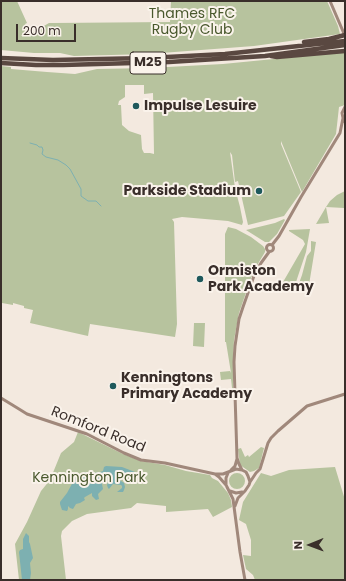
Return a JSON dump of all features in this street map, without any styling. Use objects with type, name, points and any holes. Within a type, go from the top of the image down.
[{"type":"highway","name":"M25","points":[[318,44],[345,36]]},
{"type":"highway","name":"M25","points":[[187,56],[268,47],[345,36]]},
{"type":"highway","name":"M25","points":[[1,58],[78,60],[187,56],[225,54],[345,41]]},
{"type":"highway","name":"M25","points":[[1,63],[36,65],[98,65],[182,62],[265,56],[345,46]]},
{"type":"highway","name":"M25","points":[[294,52],[345,50]]},
{"type":"highway","name":"M25","points":[[265,56],[277,57],[345,50]]},
{"type":"main road","points":[[330,1],[345,36]]},
{"type":"main road","points":[[226,485],[226,478],[236,465],[237,458],[234,362],[237,333],[243,307],[255,274],[268,252],[268,245],[272,245],[279,236],[340,133],[344,120],[342,113],[345,107]]},
{"type":"main road","points":[[340,133],[345,130]]},
{"type":"main road","points":[[235,506],[237,500],[262,467],[270,440],[278,431],[307,406],[345,394]]},
{"type":"main road","name":"Romford Road","points":[[1,398],[27,414],[87,434],[141,460],[215,474],[230,472]]},
{"type":"main road","points":[[237,458],[242,470]]},
{"type":"main road","points":[[230,472],[236,469],[251,474],[256,473]]},
{"type":"main road","points":[[246,472],[250,482]]},
{"type":"main road","points":[[215,474],[226,485],[233,498],[244,580]]},
{"type":"main road","points":[[229,490],[236,493],[243,492]]},
{"type":"green space","name":"Thames RFC Rugby Club","points":[[1,1],[17,1],[27,23],[25,24],[30,34],[49,23],[170,22],[171,1],[327,1],[340,34],[254,46],[148,54],[74,56],[60,53],[34,53],[1,50]]},
{"type":"green space","points":[[345,52],[345,105],[339,107],[336,134],[302,192],[281,141],[301,192],[284,216],[248,225],[238,181],[235,182],[232,155],[230,152],[235,188],[243,222],[242,225],[228,221],[182,217],[172,219],[174,222],[177,324],[175,337],[90,324],[88,336],[30,323],[33,310],[24,308],[24,306],[13,303],[13,305],[2,303],[1,307],[1,66],[11,67],[11,69],[75,74],[97,69],[223,64]],"holes":[[[125,85],[144,85],[144,94],[153,93],[154,154],[144,153],[142,149],[141,135],[129,131],[122,125],[121,105],[118,105],[119,101],[125,97]]]},
{"type":"green space","points":[[345,191],[344,208],[326,207],[337,195]]},
{"type":"green space","points":[[326,207],[329,223],[316,224]]},
{"type":"green space","points":[[284,219],[285,220],[277,234],[269,242],[265,242],[246,230],[275,223]]},
{"type":"green space","points":[[228,227],[236,229],[251,237],[265,249],[265,252],[251,278],[239,313],[234,340],[233,397],[231,379],[221,380],[220,372],[230,371],[231,373],[225,342],[225,234]]},
{"type":"green space","points":[[310,229],[306,252],[296,282],[295,292],[292,290],[280,292],[279,289],[305,244],[303,240],[289,230]]},
{"type":"green space","points":[[311,241],[316,242],[308,291],[298,291],[298,286],[307,256],[311,251]]},
{"type":"green space","points":[[194,323],[205,323],[204,347],[193,346]]},
{"type":"green space","name":"Kennington Park","points":[[78,432],[141,461],[210,475],[218,481],[228,493],[232,507],[213,517],[208,509],[166,512],[166,506],[137,503],[131,508],[87,514],[72,521],[62,531],[61,536],[66,580],[19,580],[15,544],[41,491],[50,480],[61,453],[74,442]]},
{"type":"green space","points":[[261,447],[264,448],[259,468],[250,472],[240,465],[238,449],[241,448],[245,457],[248,455],[249,457]]},
{"type":"green space","points":[[335,467],[345,500],[345,580],[255,580],[253,575],[246,569],[243,555],[251,556],[251,540],[246,524],[239,520],[243,502],[261,473],[271,476],[289,470]]},
{"type":"green space","points":[[234,473],[240,473],[245,478],[243,487],[240,489],[234,489],[229,484],[229,478]]},
{"type":"water","points":[[104,467],[122,467],[135,472],[132,476],[115,474],[118,479],[124,483],[125,487],[123,492],[117,492],[122,488],[121,485],[113,484],[109,489],[108,488],[107,485],[109,481],[107,476],[102,484],[103,489],[98,494],[99,499],[96,500],[92,496],[92,493],[84,498],[85,500],[76,504],[73,509],[68,506],[67,511],[62,510],[60,502],[77,476],[85,472],[94,473],[103,471]]},
{"type":"water","points":[[26,533],[29,536],[33,558],[30,563],[30,580],[22,580],[19,552],[23,549],[23,539]]},
{"type":"waterway","points":[[30,143],[42,147],[42,154],[46,157],[58,160],[66,165],[70,169],[81,189],[81,196],[88,201],[96,201],[101,206]]},
{"type":"place","name":"Impulse Lesuire","points":[[136,106]]},
{"type":"place","name":"Parkside Stadium","points":[[259,191]]},
{"type":"place","name":"Ormiston Park Academy","points":[[200,279]]},
{"type":"place","name":"Kenningtons Primary Academy","points":[[113,386]]}]
